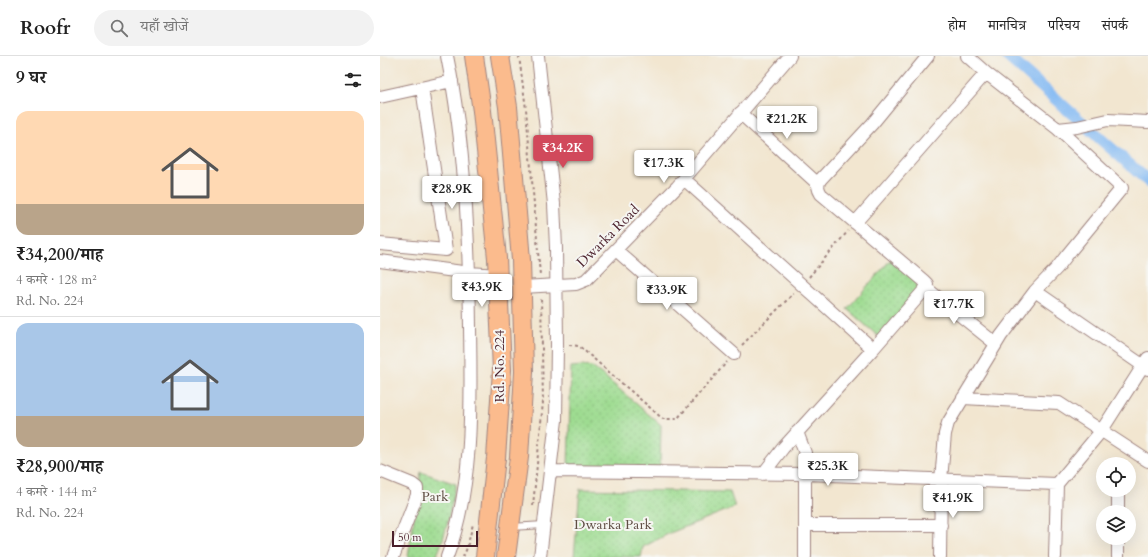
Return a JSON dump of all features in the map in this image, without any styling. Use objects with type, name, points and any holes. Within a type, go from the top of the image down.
[{"type":"main road","name":"Rd. No. 224","points":[[474,56],[482,111],[498,275],[502,370],[496,458],[484,557]]},
{"type":"main road","name":"Rd. No. 224","points":[[500,56],[508,107],[521,260],[524,372],[518,457],[506,557]]},
{"type":"main road","points":[[509,530],[512,557]]},
{"type":"street","points":[[447,557],[460,511],[468,455],[472,412],[470,274],[466,207],[448,56]]},
{"type":"street","points":[[538,56],[554,204],[556,284],[556,420],[540,557]]},
{"type":"street","name":"Dwarka Road","points":[[522,287],[580,283],[586,280],[684,179],[790,56]]},
{"type":"street","points":[[818,184],[872,124],[928,56]]},
{"type":"street","points":[[940,557],[941,480],[946,427],[996,344],[1036,291],[1057,268],[1122,188],[1058,129],[986,73],[967,56]]},
{"type":"street","points":[[855,223],[986,73]]},
{"type":"street","points":[[380,97],[452,81]]},
{"type":"street","points":[[380,244],[446,250],[422,88]]},
{"type":"street","points":[[740,113],[818,184],[821,194],[923,280],[926,284],[926,288],[996,344]]},
{"type":"street","points":[[1058,129],[1077,127],[1108,120],[1148,122]]},
{"type":"street","points":[[684,179],[873,349]]},
{"type":"street","points":[[616,250],[734,354]]},
{"type":"street","points":[[380,261],[470,274],[498,275]]},
{"type":"street","points":[[763,474],[779,452],[873,349],[926,288]]},
{"type":"street","points":[[1036,291],[1146,364],[1102,430],[1057,484],[1055,557]]},
{"type":"street","points":[[963,398],[1055,402],[1102,430],[1148,461]]},
{"type":"street","points":[[798,432],[805,453],[805,557]]},
{"type":"street","points":[[380,471],[412,484],[417,488],[417,495],[393,557]]},
{"type":"street","points":[[550,471],[806,474],[1057,484]]},
{"type":"street","points":[[805,525],[941,525]]},
{"type":"street","points":[[1118,545],[1118,557]]},
{"type":"lane","points":[[509,530],[544,525]]},
{"type":"green space","points":[[892,258],[923,285],[879,337],[847,309]]},
{"type":"green space","points":[[571,367],[592,367],[661,425],[660,469],[568,466]]},
{"type":"green space","name":"Park","points":[[421,472],[456,484],[446,530],[436,557],[408,557]]},
{"type":"green space","name":"Dwarka Park","points":[[580,489],[730,492],[735,507],[670,533],[643,547],[641,557],[574,557]]},
{"type":"waterway","points":[[1007,56],[1148,181]]}]
